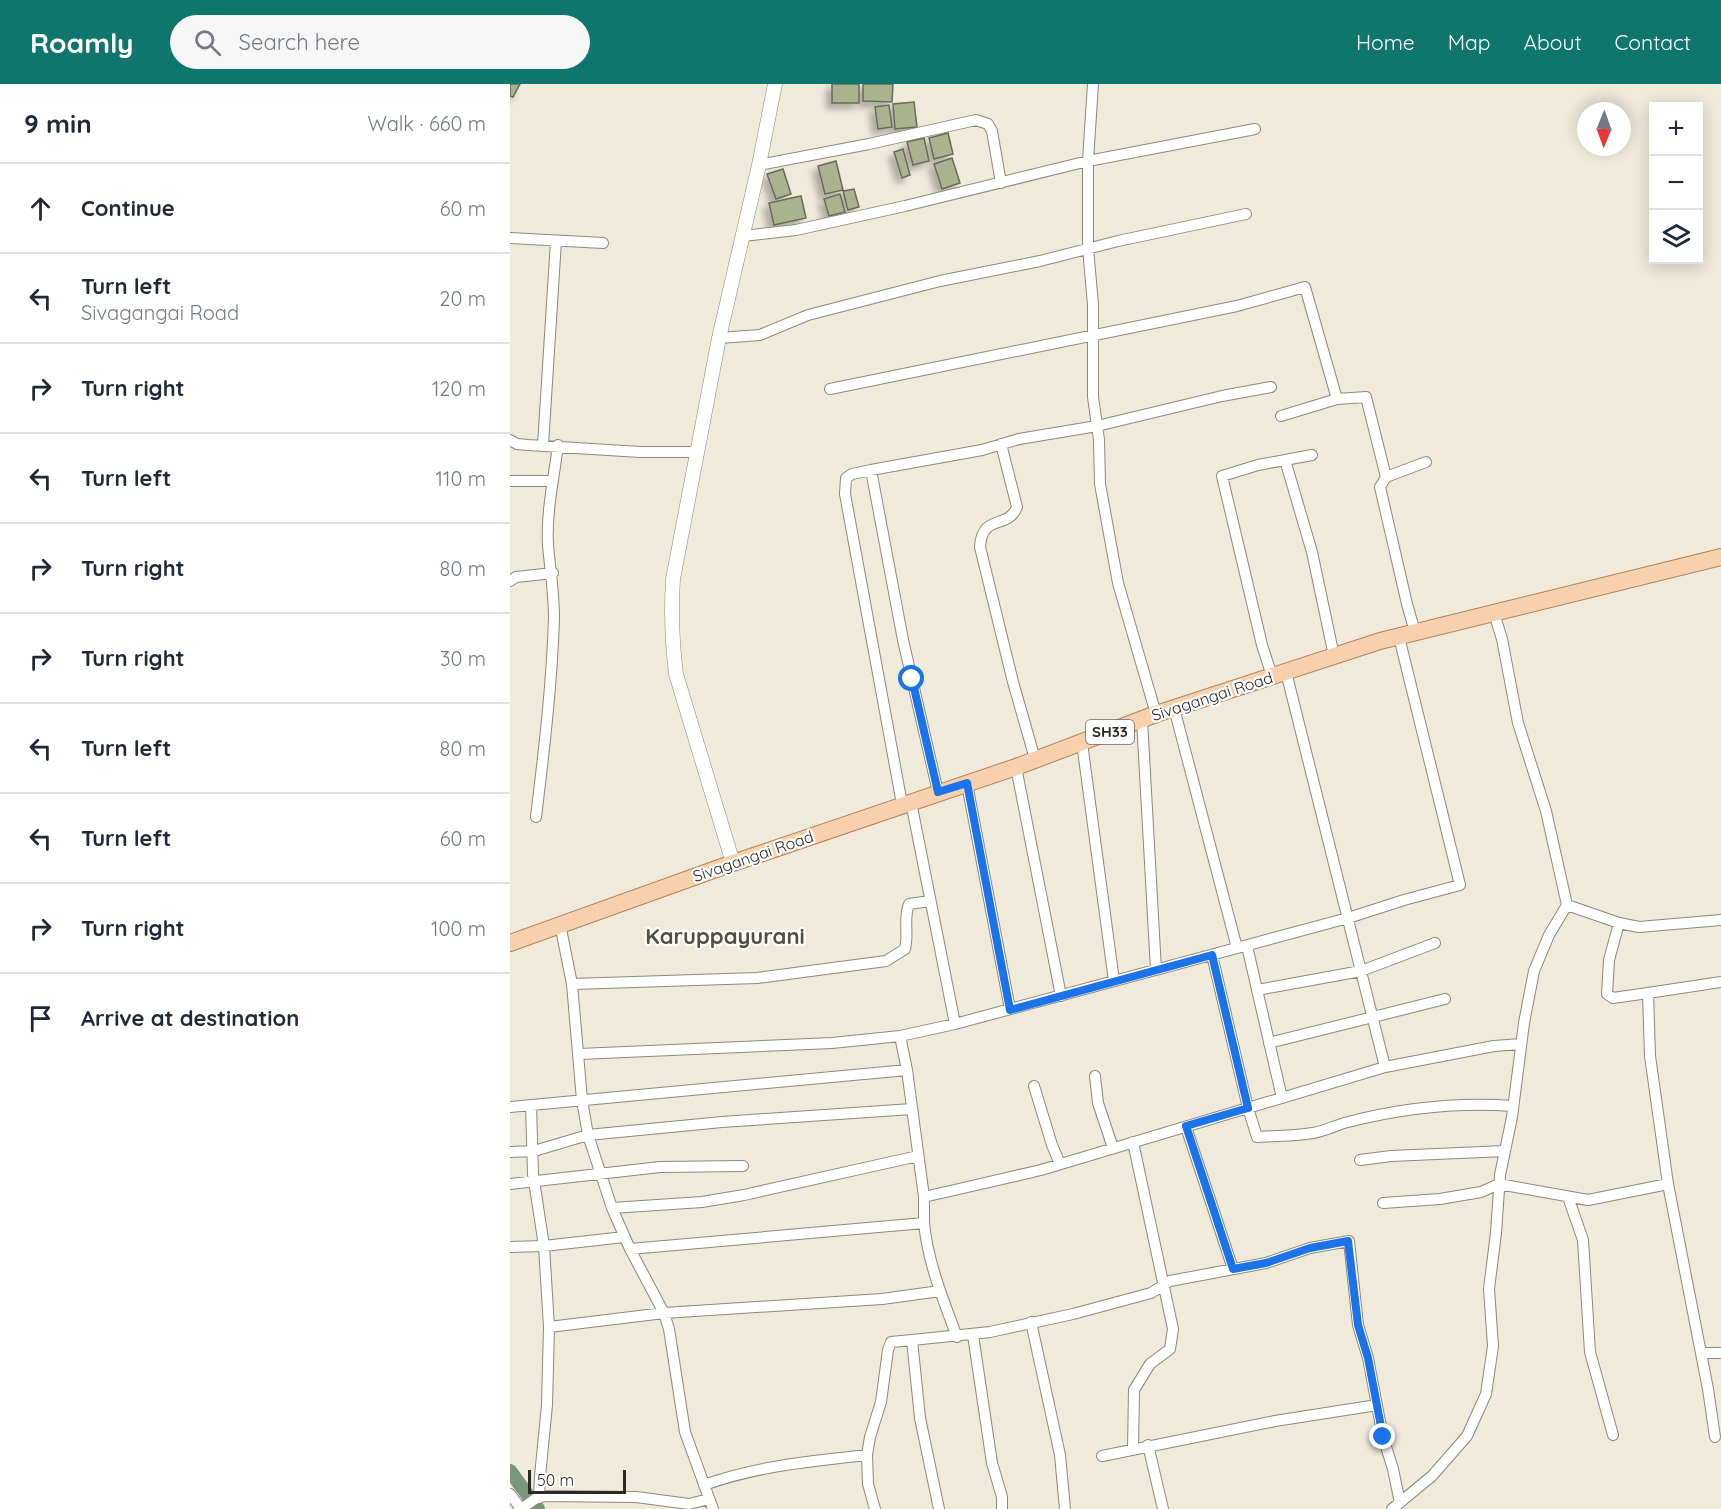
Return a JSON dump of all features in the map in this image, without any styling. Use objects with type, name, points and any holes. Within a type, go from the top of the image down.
[{"type":"main road","name":"Sivagangai Road","points":[[510,943],[733,863],[1016,767],[1174,708],[1334,656],[1407,634],[1721,557]]},
{"type":"street","points":[[733,863],[676,674],[672,644],[674,579],[719,338],[759,165],[775,84]]},
{"type":"street","points":[[1093,84],[1088,161],[1088,248],[1093,305],[1092,397],[1097,426],[1100,484],[1118,583],[1149,717],[1156,970]]},
{"type":"street","points":[[759,165],[869,144],[975,120],[988,124],[992,131],[1001,183]]},
{"type":"street","points":[[743,236],[796,230],[1088,161],[1255,129]]},
{"type":"street","points":[[719,338],[760,335],[808,315],[940,281],[1040,261],[1088,248],[1246,214]]},
{"type":"street","points":[[510,238],[603,243]]},
{"type":"street","points":[[543,445],[556,241]]},
{"type":"street","points":[[831,389],[1238,306],[1305,287],[1337,399]]},
{"type":"street","points":[[955,1024],[907,803],[845,494],[846,478],[852,474],[982,450],[1019,439],[1097,426],[1222,396],[1271,387]]},
{"type":"street","points":[[1281,416],[1337,399],[1366,397],[1386,477]]},
{"type":"street","points":[[510,440],[517,444],[640,452],[698,452]]},
{"type":"street","points":[[1001,444],[1017,507],[1015,513],[983,531],[980,547],[1013,682],[1035,759]]},
{"type":"street","points":[[536,817],[547,719],[554,618],[548,515],[558,445]]},
{"type":"street","points":[[1312,455],[1258,465],[1222,476],[1262,645],[1279,674],[1347,918],[1385,1067]]},
{"type":"street","points":[[1286,460],[1312,552],[1334,656]]},
{"type":"street","points":[[579,1054],[832,1042],[900,1036],[1010,1010],[1460,885],[1407,634],[1407,604],[1380,487],[1386,477],[1426,462]]},
{"type":"street","points":[[871,470],[903,640],[938,792]]},
{"type":"street","points":[[510,481],[553,481]]},
{"type":"street","points":[[510,581],[516,577],[553,573]]},
{"type":"street","points":[[875,1509],[868,1484],[867,1455],[881,1402],[890,1345],[896,1341],[973,1335],[1073,1314],[1151,1293],[1170,1281],[1266,1263],[1310,1248],[1348,1241],[1358,1325],[1368,1358],[1396,1506],[1432,1476],[1467,1436],[1486,1394],[1493,1346],[1489,1288],[1499,1184],[1534,971],[1549,935],[1567,904],[1546,811],[1518,723],[1502,639],[1494,613]]},
{"type":"street","points":[[1174,708],[1242,947],[1257,990],[1282,1098]]},
{"type":"street","points":[[1082,743],[1114,981]]},
{"type":"street","points":[[1016,767],[1061,996]]},
{"type":"street","points":[[967,783],[1010,1010]]},
{"type":"street","points":[[572,984],[757,978],[886,961],[905,949],[908,940],[906,911],[909,904],[930,902]]},
{"type":"street","points":[[1567,904],[1619,923],[1639,927],[1721,920]]},
{"type":"street","points":[[1619,923],[1609,960],[1607,994],[1613,998],[1721,982]]},
{"type":"street","points":[[510,1494],[521,1509],[537,1498],[590,1496],[636,1497],[689,1504],[711,1504],[686,1432],[669,1329],[664,1313],[624,1237],[600,1175],[588,1135],[582,1100],[572,984],[560,924]]},
{"type":"street","points":[[1257,990],[1361,970],[1435,943]]},
{"type":"street","points":[[1212,955],[1257,1137],[1313,1133],[1348,1122],[1427,1107],[1480,1103],[1513,1106]]},
{"type":"street","points":[[1648,993],[1650,1056],[1668,1184],[1715,1437]]},
{"type":"street","points":[[1269,1043],[1445,999]]},
{"type":"street","points":[[900,1036],[907,1070],[924,1197],[927,1246],[957,1337]]},
{"type":"street","points":[[924,1197],[1060,1164],[1385,1067],[1494,1046],[1521,1044]]},
{"type":"street","points":[[510,1107],[907,1070]]},
{"type":"street","points":[[1095,1076],[1098,1103],[1113,1148]]},
{"type":"street","points":[[1035,1086],[1052,1145],[1060,1164]]},
{"type":"street","points":[[531,1105],[535,1181],[544,1246],[549,1327],[547,1405],[537,1498]]},
{"type":"street","points":[[510,1152],[534,1151],[588,1135],[723,1122],[912,1109]]},
{"type":"street","points":[[1186,1126],[1233,1269]]},
{"type":"street","points":[[1133,1142],[1173,1329],[1170,1349],[1150,1364],[1134,1390],[1133,1449]]},
{"type":"street","points":[[1360,1160],[1391,1156],[1505,1151]]},
{"type":"street","points":[[612,1208],[702,1202],[744,1195],[918,1156]]},
{"type":"street","points":[[510,1184],[660,1167],[743,1166]]},
{"type":"street","points":[[1383,1203],[1440,1199],[1481,1191],[1499,1184],[1588,1200],[1668,1184]]},
{"type":"street","points":[[1568,1197],[1583,1240],[1590,1352],[1613,1435]]},
{"type":"street","points":[[630,1249],[924,1223]]},
{"type":"street","points":[[510,1247],[544,1246],[624,1237]]},
{"type":"street","points":[[549,1327],[664,1313],[882,1299],[940,1291]]},
{"type":"street","points":[[1031,1322],[1060,1455],[1065,1509]]},
{"type":"street","points":[[973,1335],[992,1463],[1002,1497],[1002,1509]]},
{"type":"street","points":[[912,1340],[920,1418],[939,1509]]},
{"type":"street","points":[[1701,1353],[1721,1353]]},
{"type":"street","points":[[1101,1456],[1275,1421],[1377,1405]]},
{"type":"street","points":[[1148,1445],[1162,1509]]},
{"type":"street","points":[[704,1485],[745,1472],[774,1466],[867,1455]]},
{"type":"building","points":[[510,84],[520,84],[513,97],[510,96]]},
{"type":"building","points":[[832,84],[859,84],[859,103],[832,103]]},
{"type":"building","points":[[863,84],[893,84],[892,102],[863,101]]},
{"type":"building","points":[[914,102],[917,127],[895,129],[893,104]]},
{"type":"building","points":[[889,105],[892,127],[878,129],[875,107]]},
{"type":"building","points":[[948,133],[953,154],[934,159],[929,138]]},
{"type":"building","points":[[924,138],[929,161],[913,165],[907,142]]},
{"type":"building","points":[[903,149],[910,175],[902,178],[894,152]]},
{"type":"building","points":[[952,158],[960,183],[942,189],[934,164]]},
{"type":"building","points":[[836,161],[843,190],[825,194],[818,166]]},
{"type":"building","points":[[783,169],[791,194],[776,199],[767,174]]},
{"type":"building","points":[[854,189],[859,207],[848,210],[843,191]]},
{"type":"building","points":[[840,194],[845,212],[829,216],[824,199]]},
{"type":"building","points":[[801,196],[806,218],[774,225],[769,203]]},
{"type":"waterway","points":[[510,1471],[538,1509]]},
{"type":"district","name":"Karuppayurani","points":[[725,936]]},
{"type":"route","points":[[912,679],[938,792],[967,783],[1010,1010],[1212,955],[1248,1108],[1186,1126],[1233,1269],[1266,1263],[1310,1248],[1348,1241],[1358,1325],[1368,1358],[1383,1437]]}]
